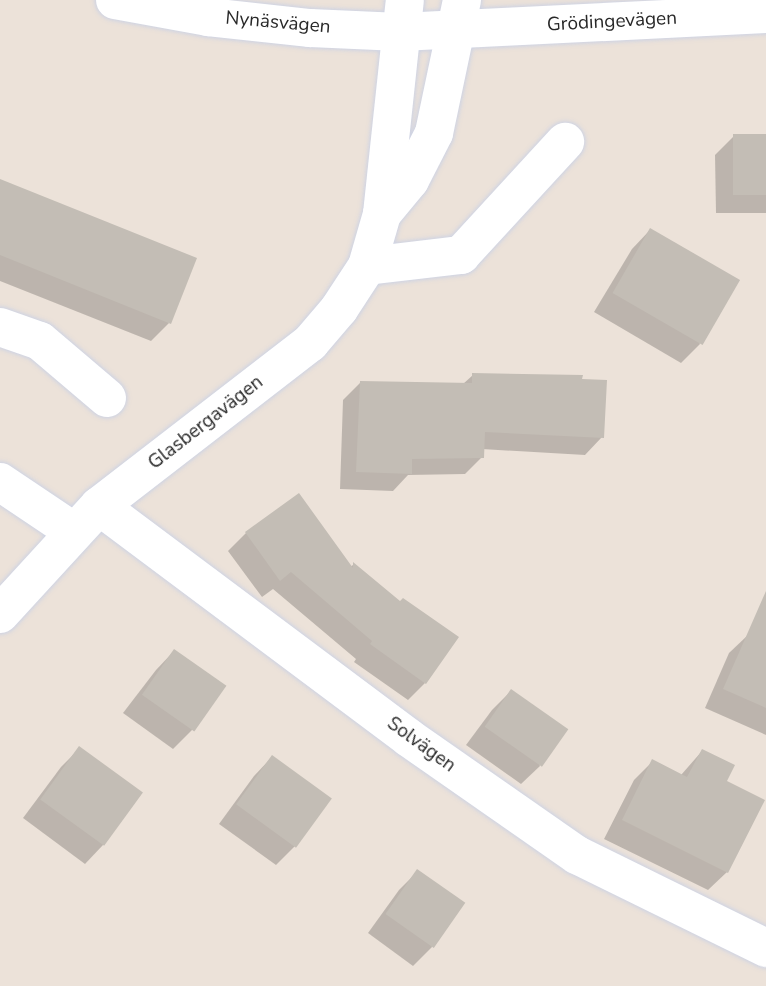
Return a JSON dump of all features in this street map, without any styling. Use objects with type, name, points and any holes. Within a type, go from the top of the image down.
[{"type":"street","name":"Nynäsvägen","points":[[115,0],[208,17],[460,15]]},
{"type":"street","name":"Grödingevägen","points":[[460,15],[766,14]]},
{"type":"street","name":"Glasbergavägen","points":[[383,214],[410,180],[427,151],[460,15]]},
{"type":"street","name":"Glasbergavägen","points":[[0,614],[86,519],[310,342],[339,309],[367,266],[383,214],[403,16]]},
{"type":"street","points":[[367,266],[461,255],[565,142]]},
{"type":"street","points":[[0,327],[40,341],[107,398]]},
{"type":"street","name":"Solvägen","points":[[0,482],[86,519],[577,855],[766,948]]},
{"type":"building","points":[[733,134],[766,134],[766,195],[733,195]]},
{"type":"building","points":[[0,179],[197,258],[171,324],[0,255]]},
{"type":"building","points":[[650,228],[740,280],[703,345],[612,293]]},
{"type":"building","points":[[472,373],[583,375],[582,379],[607,380],[604,438],[485,432],[484,458],[412,459],[412,474],[356,472],[360,381],[472,383]]},
{"type":"building","points":[[299,493],[353,568],[353,562],[400,601],[403,598],[459,637],[426,684],[370,644],[372,641],[291,572],[280,581],[245,532]]},
{"type":"building","points":[[766,591],[766,708],[723,689]]},
{"type":"building","points":[[174,649],[226,686],[194,732],[142,695]]},
{"type":"building","points":[[511,689],[568,729],[542,767],[485,727]]},
{"type":"building","points":[[79,746],[143,792],[104,846],[40,799]]},
{"type":"building","points":[[702,749],[735,765],[727,781],[765,800],[728,873],[622,820],[652,759],[687,777]]},
{"type":"building","points":[[272,755],[332,798],[296,848],[236,804]]},
{"type":"building","points":[[417,869],[465,903],[434,948],[385,914]]}]
